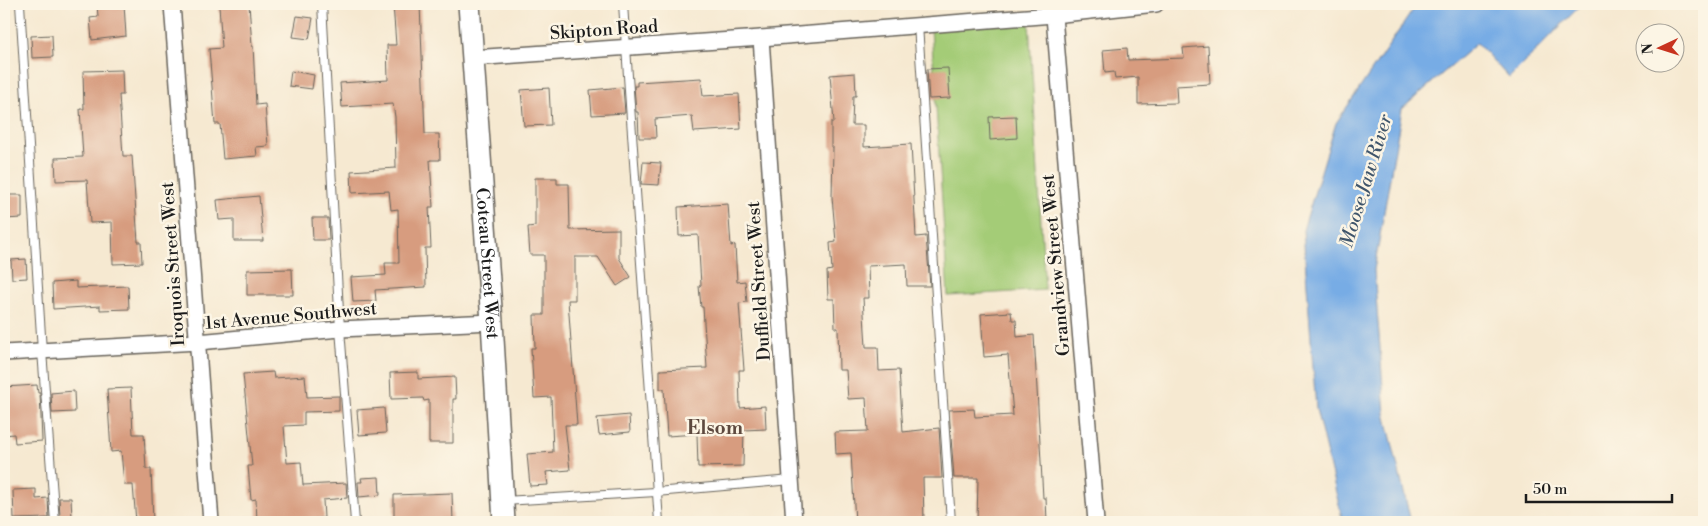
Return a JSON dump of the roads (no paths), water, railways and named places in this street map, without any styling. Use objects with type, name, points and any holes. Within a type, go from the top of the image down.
[{"type":"street","name":"Iroquois Street West","points":[[172,4],[211,522]]},
{"type":"street","name":"Coteau Street West","points":[[469,4],[492,322],[504,522]]},
{"type":"street","name":"Skipton Road","points":[[472,58],[761,38],[918,25],[1053,10],[1156,4]]},
{"type":"street","name":"Grandview Street West","points":[[1053,10],[1096,522]]},
{"type":"street","name":"Duffield Street West","points":[[761,38],[794,522]]},
{"type":"street","name":"1st Avenue Southwest","points":[[4,353],[198,342],[340,329],[492,322]]},
{"type":"lane","points":[[20,4],[55,522]]},
{"type":"lane","points":[[322,4],[340,329],[356,522]]},
{"type":"lane","points":[[624,4],[659,522]]},
{"type":"lane","points":[[918,25],[951,522]]},
{"type":"lane","points":[[503,501],[656,492],[791,480]]},
{"type":"water","name":"Moose Jaw River","points":[[1417,4],[1582,4],[1509,78],[1477,43],[1402,109],[1374,270],[1385,413],[1411,522],[1343,522],[1316,409],[1303,230],[1336,123]]},
{"type":"district","name":"Elsom","points":[[715,428]]}]
